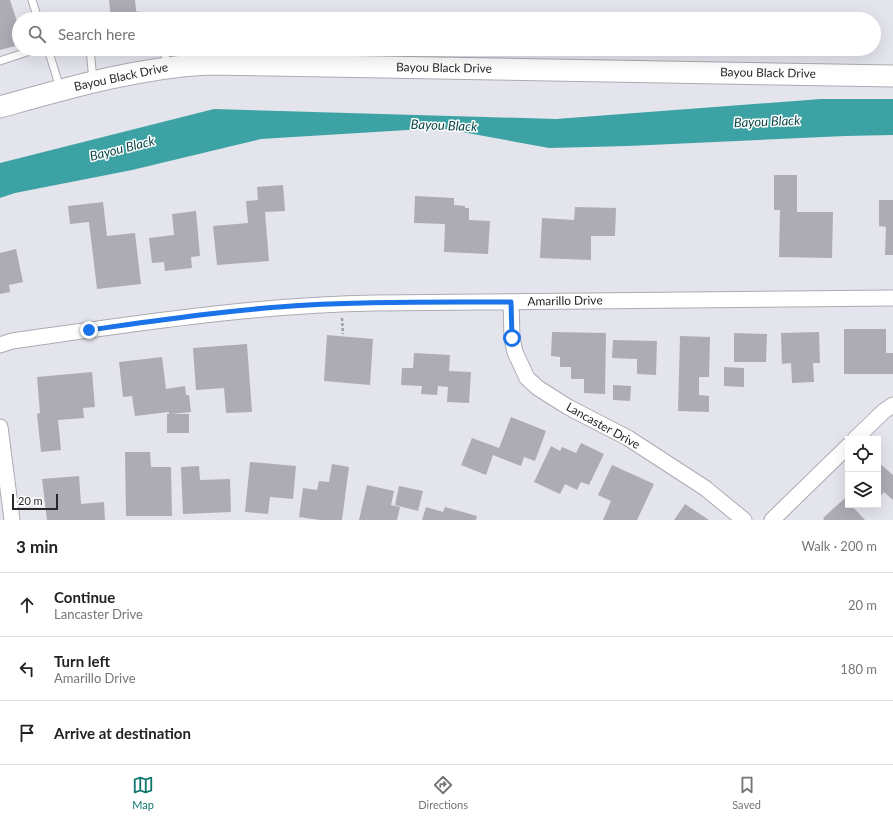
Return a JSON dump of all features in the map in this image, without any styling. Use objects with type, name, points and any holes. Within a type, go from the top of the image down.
[{"type":"main road","name":"Bayou Black Drive","points":[[0,107],[116,76],[165,58],[207,64],[893,76]]},
{"type":"street","name":"Amarillo Drive","points":[[0,345],[12,341],[154,321],[295,306],[369,303],[893,298]]},
{"type":"street","name":"Lancaster Drive","points":[[511,302],[512,338],[515,352],[528,378],[538,388],[568,407],[628,438],[705,488],[744,520]]},
{"type":"street","points":[[859,436],[884,411],[893,405]]},
{"type":"street","points":[[0,427],[12,520]]},
{"type":"street","points":[[772,520],[845,449]]},
{"type":"lane","points":[[32,0],[36,12]]},
{"type":"lane","points":[[0,60],[13,56]]},
{"type":"lane","points":[[50,56],[60,90]]},
{"type":"lane","points":[[91,56],[93,82]]},
{"type":"water","name":"Bayou Black","points":[[821,99],[893,99],[893,135],[549,148],[440,128],[261,139],[132,170],[15,193],[0,198],[0,163],[214,109],[556,119]]},
{"type":"building","points":[[0,0],[10,0],[14,12],[12,12],[12,47],[0,50]]},
{"type":"building","points":[[109,0],[135,0],[136,12],[110,12]]},
{"type":"building","points":[[774,175],[797,175],[797,212],[833,212],[832,258],[779,257],[780,210],[774,210]]},
{"type":"building","points":[[283,185],[285,211],[265,212],[269,261],[217,265],[213,226],[248,223],[246,201],[258,200],[257,187]]},
{"type":"building","points":[[415,196],[454,198],[454,205],[469,208],[469,220],[490,221],[488,254],[444,252],[445,224],[414,223]]},
{"type":"building","points":[[879,200],[893,200],[893,255],[885,255],[886,227],[879,226]]},
{"type":"building","points":[[103,202],[107,236],[135,233],[141,284],[97,289],[89,222],[70,224],[68,206]]},
{"type":"building","points":[[575,207],[616,208],[615,236],[591,236],[591,260],[540,258],[542,218],[574,220]]},
{"type":"building","points":[[196,211],[200,256],[191,257],[192,268],[165,271],[164,262],[152,263],[149,238],[174,235],[172,214]]},
{"type":"building","points":[[16,249],[23,282],[9,285],[10,292],[0,294],[0,253]]},
{"type":"building","points":[[844,329],[886,329],[886,353],[893,353],[893,374],[844,374]]},
{"type":"building","points":[[552,332],[606,333],[605,394],[584,393],[584,379],[571,379],[571,367],[560,367],[560,357],[551,356]]},
{"type":"building","points":[[819,332],[820,363],[813,363],[814,382],[792,383],[791,363],[782,364],[781,333]]},
{"type":"building","points":[[734,333],[767,334],[766,362],[734,362]]},
{"type":"building","points":[[327,335],[373,339],[370,385],[324,381]]},
{"type":"building","points":[[680,336],[710,337],[709,377],[699,377],[699,395],[709,396],[709,412],[678,411]]},
{"type":"building","points":[[613,340],[657,341],[656,375],[637,374],[637,359],[612,358]]},
{"type":"building","points":[[247,344],[252,412],[226,413],[224,388],[196,390],[193,348]]},
{"type":"building","points":[[414,353],[450,355],[449,371],[471,372],[469,403],[447,402],[448,387],[438,386],[437,395],[421,394],[422,386],[401,385],[402,368],[413,368]]},
{"type":"building","points":[[162,357],[166,389],[185,386],[186,395],[189,395],[191,412],[171,414],[189,414],[189,433],[167,433],[167,414],[169,414],[169,412],[135,416],[132,396],[123,397],[119,362]]},
{"type":"building","points":[[724,367],[744,368],[744,387],[724,386]]},
{"type":"building","points":[[92,372],[95,407],[83,408],[84,418],[58,420],[61,450],[41,452],[37,414],[40,413],[37,377]]},
{"type":"building","points":[[613,385],[631,386],[630,401],[613,400]]},
{"type":"building","points":[[511,417],[546,431],[535,461],[524,457],[521,466],[493,455],[486,475],[461,465],[472,438],[499,448]]},
{"type":"building","points":[[581,443],[604,454],[589,485],[581,482],[577,490],[565,484],[560,494],[534,482],[551,446],[560,451],[562,447],[576,453]]},
{"type":"building","points":[[125,452],[150,452],[151,467],[171,467],[172,516],[126,516]]},
{"type":"building","points":[[250,462],[296,466],[293,499],[270,497],[268,514],[245,512]]},
{"type":"building","points":[[332,464],[349,467],[342,520],[320,520],[299,517],[303,488],[317,490],[319,481],[329,482]]},
{"type":"building","points":[[612,465],[654,484],[637,520],[603,520],[611,501],[598,495]]},
{"type":"building","points":[[881,465],[893,475],[893,500],[884,492],[881,496]]},
{"type":"building","points":[[199,466],[200,480],[230,479],[231,512],[183,514],[181,467]]},
{"type":"building","points":[[79,476],[81,504],[104,502],[105,520],[47,520],[42,479]]},
{"type":"building","points":[[367,485],[394,491],[391,505],[400,507],[397,520],[359,520]]},
{"type":"building","points":[[399,486],[423,491],[418,511],[395,505]]},
{"type":"building","points":[[845,498],[845,508],[854,508],[865,520],[824,520],[823,518]]},
{"type":"building","points":[[685,504],[709,520],[674,520]]},
{"type":"building","points":[[426,507],[443,512],[445,507],[477,516],[476,520],[422,520]]},
{"type":"route","points":[[89,330],[154,321],[307,305],[511,302],[512,338]]}]
